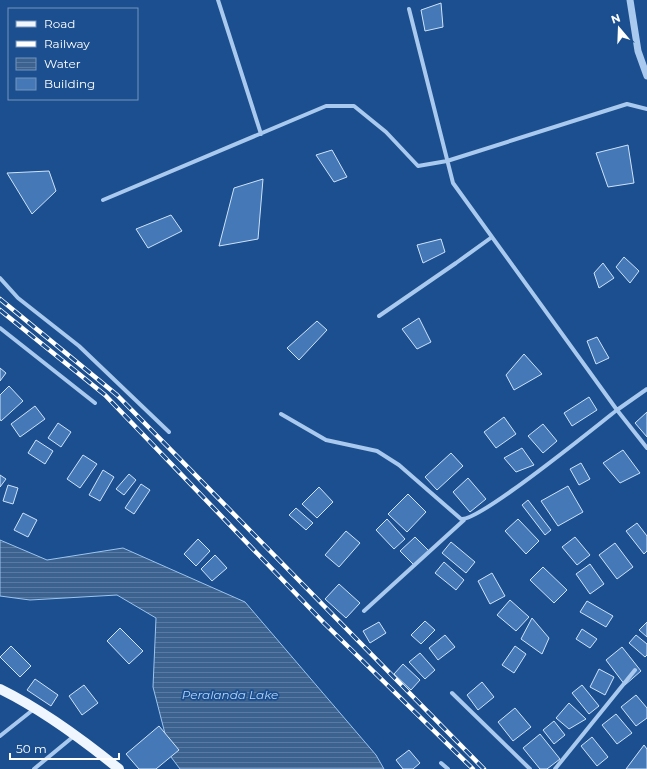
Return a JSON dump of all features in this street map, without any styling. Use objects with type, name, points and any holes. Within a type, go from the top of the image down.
[{"type":"main road","points":[[0,689],[35,708],[75,734],[119,769]]},
{"type":"street","points":[[218,0],[261,134]]},
{"type":"street","points":[[630,0],[638,50],[644,57],[647,76]]},
{"type":"street","points":[[409,9],[453,183],[617,410],[647,448]]},
{"type":"street","points":[[103,200],[326,106],[354,106],[386,132],[418,166],[447,161],[627,104],[647,109]]},
{"type":"street","points":[[379,316],[456,264],[492,237]]},
{"type":"street","points":[[0,278],[18,298],[79,346],[169,432]]},
{"type":"street","points":[[0,328],[95,403]]},
{"type":"street","points":[[364,611],[464,520],[505,496],[617,410],[647,389]]},
{"type":"street","points":[[281,414],[326,440],[377,451],[399,465],[464,520]]},
{"type":"street","points":[[555,769],[635,670]]},
{"type":"street","points":[[452,694],[530,769]]},
{"type":"street","points":[[0,736],[35,708]]},
{"type":"street","points":[[34,769],[75,734]]},
{"type":"street","points":[[440,763],[448,769]]},
{"type":"water","name":"Peralanda Lake","points":[[0,540],[47,560],[123,548],[245,602],[376,755],[384,769],[180,769],[171,757],[153,687],[156,618],[117,595],[30,600],[0,596]]},
{"type":"building","points":[[441,3],[443,27],[425,31],[421,10]]},
{"type":"building","points":[[628,145],[634,183],[608,187],[596,153]]},
{"type":"building","points":[[332,150],[347,177],[334,182],[316,155]]},
{"type":"building","points":[[49,171],[56,191],[32,214],[7,173]]},
{"type":"building","points":[[263,179],[258,239],[219,246],[234,188]]},
{"type":"building","points":[[171,215],[182,231],[148,248],[136,229]]},
{"type":"building","points":[[441,239],[445,252],[423,263],[417,245]]},
{"type":"building","points":[[624,257],[639,271],[630,283],[616,267]]},
{"type":"building","points":[[603,263],[614,278],[599,288],[594,273]]},
{"type":"building","points":[[419,318],[431,342],[417,349],[402,329]]},
{"type":"building","points":[[317,321],[327,330],[299,360],[287,348]]},
{"type":"building","points":[[597,337],[609,358],[596,364],[587,341]]},
{"type":"building","points":[[524,354],[542,374],[514,390],[506,375]]},
{"type":"building","points":[[0,368],[6,373],[0,381]]},
{"type":"building","points":[[9,386],[23,401],[1,421],[0,395]]},
{"type":"building","points":[[589,397],[597,410],[572,426],[564,413]]},
{"type":"building","points":[[35,406],[45,419],[20,437],[11,424]]},
{"type":"building","points":[[647,412],[647,437],[635,423]]},
{"type":"building","points":[[504,417],[516,434],[496,448],[484,432]]},
{"type":"building","points":[[58,423],[71,432],[61,447],[48,438]]},
{"type":"building","points":[[543,424],[557,441],[543,453],[528,436]]},
{"type":"building","points":[[36,440],[53,451],[45,464],[28,453]]},
{"type":"building","points":[[522,448],[534,465],[516,472],[504,458]]},
{"type":"building","points":[[623,450],[640,473],[620,483],[603,463]]},
{"type":"building","points":[[451,453],[463,466],[437,490],[425,477]]},
{"type":"building","points":[[83,455],[97,464],[80,488],[67,479]]},
{"type":"building","points":[[581,463],[590,479],[579,485],[570,469]]},
{"type":"building","points":[[103,470],[114,477],[100,501],[89,495]]},
{"type":"building","points":[[129,474],[136,480],[124,495],[116,489]]},
{"type":"building","points":[[0,475],[6,479],[0,487]]},
{"type":"building","points":[[468,478],[486,499],[470,512],[453,492]]},
{"type":"building","points":[[141,484],[150,490],[134,514],[125,508]]},
{"type":"building","points":[[8,485],[18,488],[13,504],[3,501]]},
{"type":"building","points":[[568,486],[583,512],[558,526],[541,501]]},
{"type":"building","points":[[319,487],[333,502],[317,518],[302,504]]},
{"type":"building","points":[[408,494],[426,512],[407,532],[388,514]]},
{"type":"building","points":[[528,500],[551,530],[545,535],[522,505]]},
{"type":"building","points":[[296,508],[313,523],[306,530],[289,515]]},
{"type":"building","points":[[23,513],[37,520],[28,537],[14,530]]},
{"type":"building","points":[[387,519],[405,539],[394,549],[376,530]]},
{"type":"building","points":[[518,519],[539,541],[526,554],[505,531]]},
{"type":"building","points":[[637,523],[647,536],[647,551],[644,554],[626,531]]},
{"type":"building","points":[[346,531],[360,543],[339,567],[325,555]]},
{"type":"building","points":[[415,537],[429,551],[414,565],[400,551]]},
{"type":"building","points":[[575,537],[590,555],[577,565],[562,547]]},
{"type":"building","points":[[198,539],[210,551],[196,566],[184,554]]},
{"type":"building","points":[[451,542],[475,562],[466,573],[442,553]]},
{"type":"building","points":[[615,543],[633,567],[617,579],[599,555]]},
{"type":"building","points":[[215,555],[227,568],[212,581],[201,569]]},
{"type":"building","points":[[444,562],[464,580],[456,590],[435,573]]},
{"type":"building","points":[[590,564],[604,584],[590,594],[576,574]]},
{"type":"building","points":[[543,567],[567,590],[554,603],[530,580]]},
{"type":"building","points":[[492,573],[505,596],[490,604],[478,581]]},
{"type":"building","points":[[339,584],[360,603],[346,618],[325,599]]},
{"type":"building","points":[[510,600],[529,617],[516,631],[497,615]]},
{"type":"building","points":[[587,601],[613,616],[606,627],[580,612]]},
{"type":"building","points":[[532,618],[549,638],[542,654],[521,639]]},
{"type":"building","points":[[425,621],[435,630],[421,644],[411,635]]},
{"type":"building","points":[[379,622],[386,633],[370,643],[363,631]]},
{"type":"building","points":[[647,622],[647,637],[639,630]]},
{"type":"building","points":[[120,628],[143,651],[129,664],[107,641]]},
{"type":"building","points":[[582,629],[597,639],[590,648],[576,639]]},
{"type":"building","points":[[445,635],[455,647],[438,660],[429,648]]},
{"type":"building","points":[[636,635],[647,644],[647,655],[645,657],[629,643]]},
{"type":"building","points":[[11,646],[31,666],[20,677],[0,657]]},
{"type":"building","points":[[515,646],[526,654],[514,673],[502,665]]},
{"type":"building","points":[[622,647],[641,671],[625,685],[606,660]]},
{"type":"building","points":[[420,653],[435,670],[425,679],[409,662]]},
{"type":"building","points":[[403,664],[420,680],[411,690],[394,674]]},
{"type":"building","points":[[599,669],[614,677],[605,695],[590,687]]},
{"type":"building","points":[[35,679],[58,695],[51,706],[27,690]]},
{"type":"building","points":[[482,682],[494,697],[478,710],[467,695]]},
{"type":"building","points":[[84,685],[98,703],[82,715],[69,696]]},
{"type":"building","points":[[582,685],[599,706],[589,714],[572,693]]},
{"type":"building","points":[[636,695],[647,708],[647,718],[636,726],[621,707]]},
{"type":"building","points":[[569,703],[586,719],[569,729],[556,718]]},
{"type":"building","points":[[515,708],[531,727],[513,741],[498,722]]},
{"type":"building","points":[[616,714],[632,733],[617,744],[602,725]]},
{"type":"building","points":[[554,721],[565,735],[554,744],[543,730]]},
{"type":"building","points":[[159,726],[179,750],[156,769],[139,769],[126,754]]},
{"type":"building","points":[[540,734],[560,759],[547,769],[540,769],[523,748]]},
{"type":"building","points":[[592,737],[608,757],[597,766],[581,746]]},
{"type":"building","points":[[644,745],[647,749],[647,769],[626,769]]},
{"type":"building","points":[[409,750],[420,763],[413,769],[403,769],[396,760]]},
{"type":"railway","points":[[0,299],[117,395],[484,769]]},
{"type":"railway","points":[[0,310],[105,395],[324,623],[473,769]]}]
